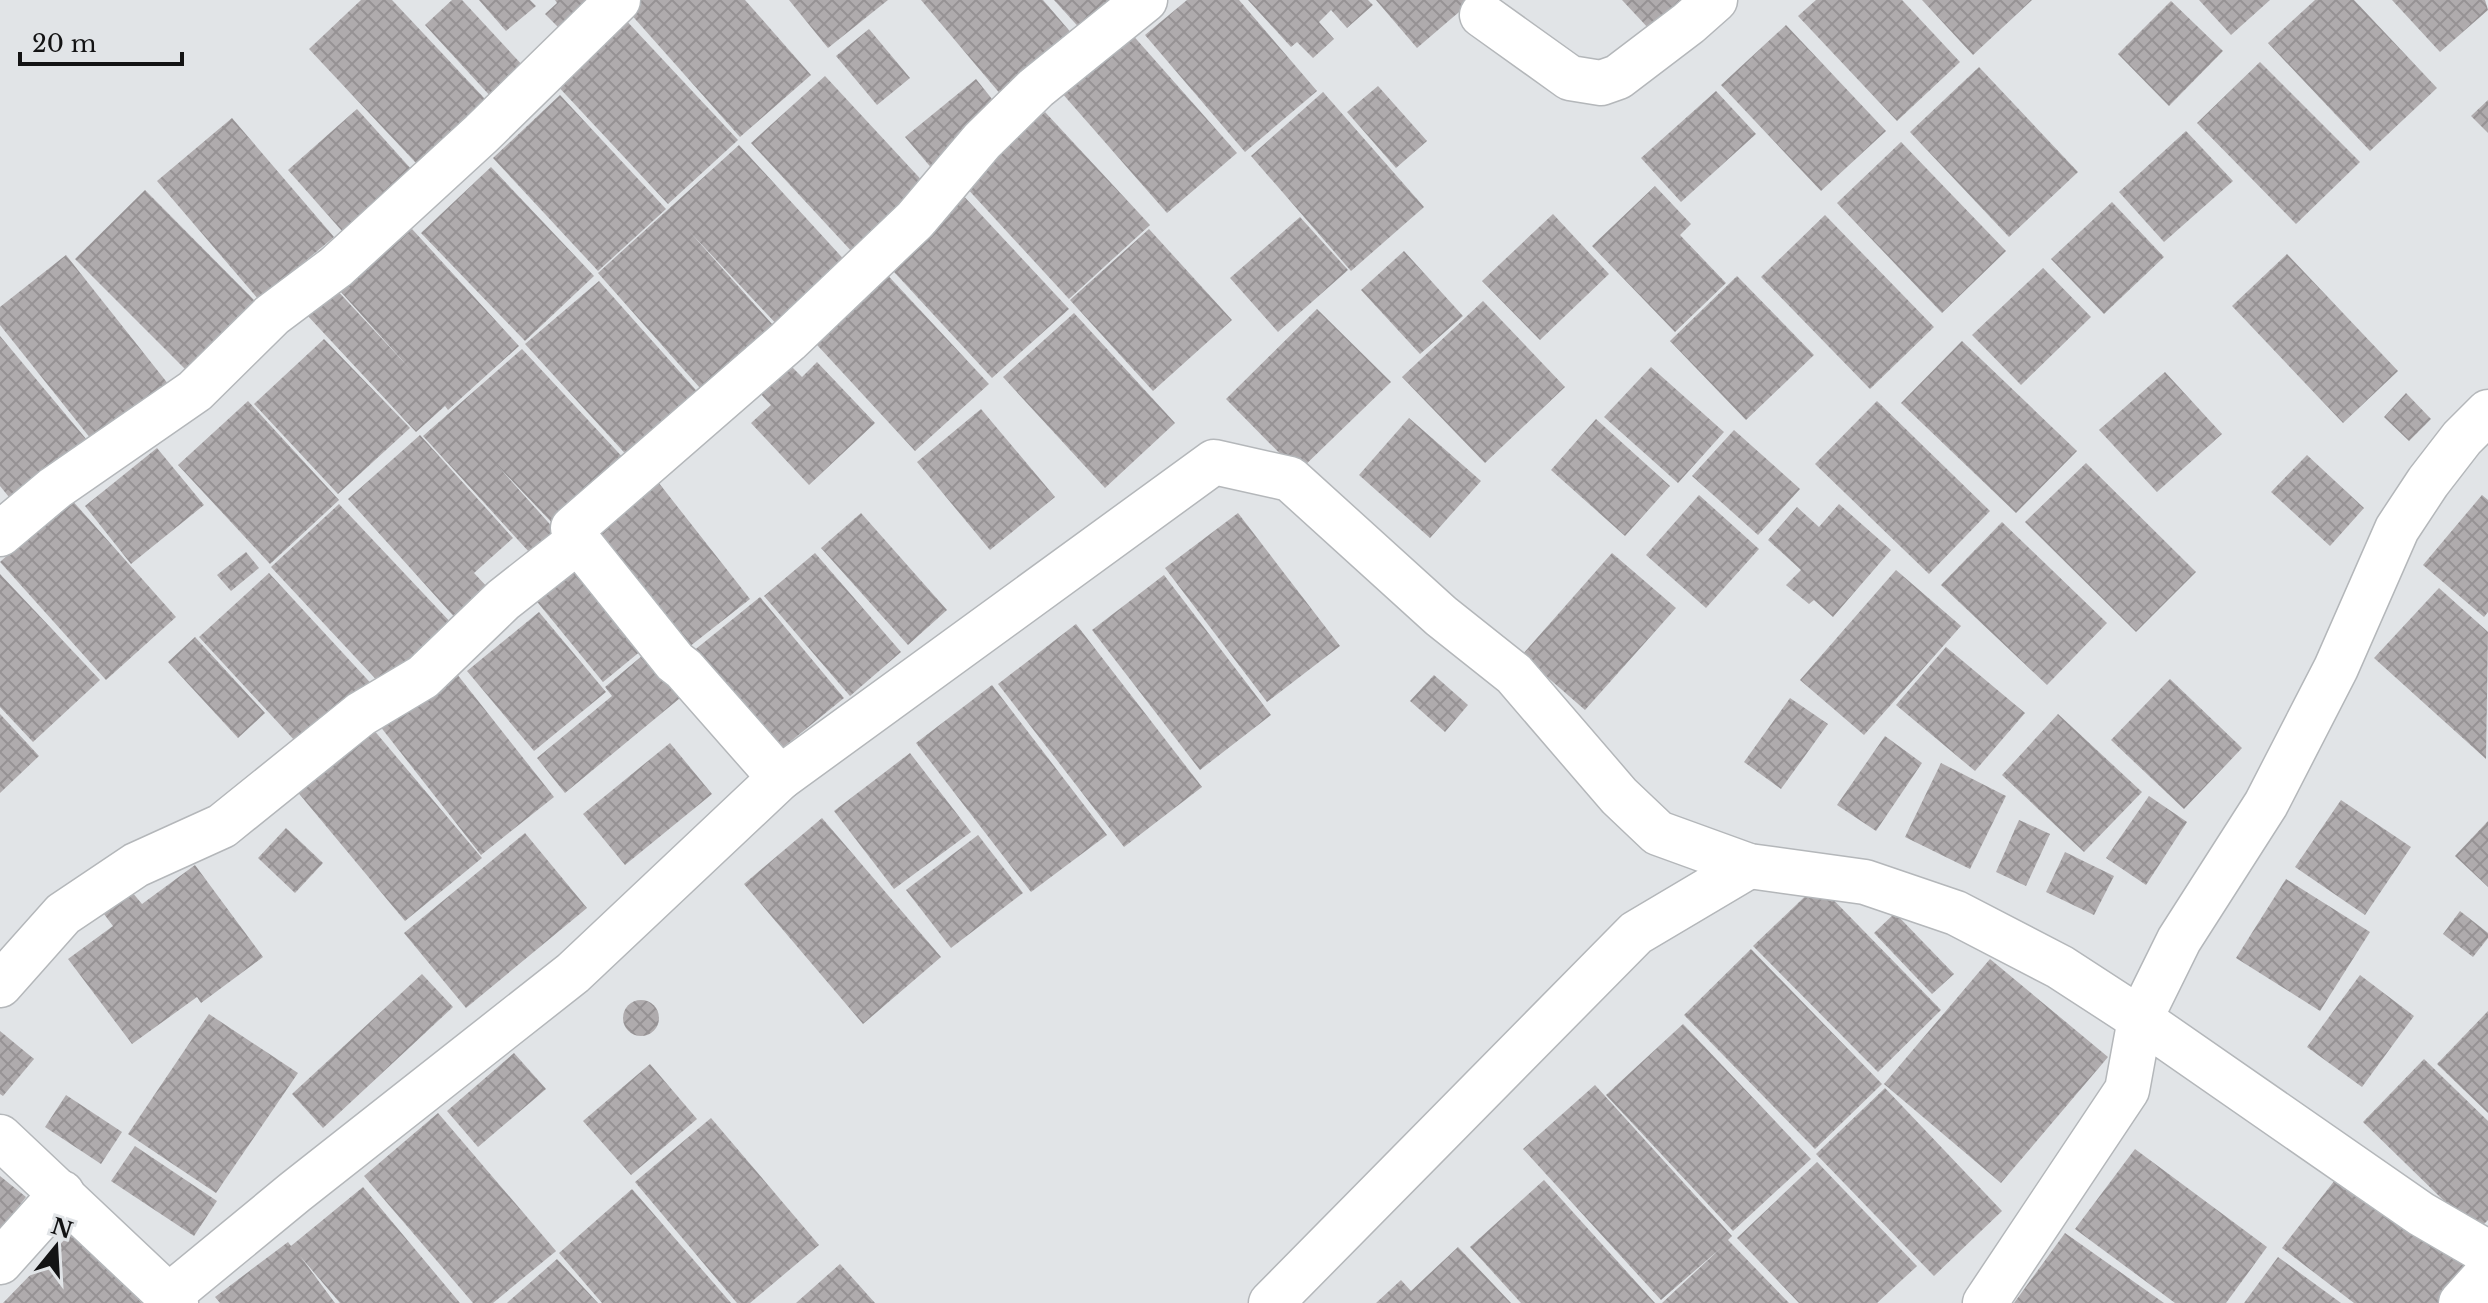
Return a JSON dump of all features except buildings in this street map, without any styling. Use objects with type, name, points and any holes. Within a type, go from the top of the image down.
[{"type":"street","points":[[0,534],[55,488],[195,391],[272,315],[336,267],[470,145],[618,0]]},
{"type":"street","points":[[780,778],[675,662],[578,541],[573,528],[798,331],[915,220],[982,141],[1036,88],[1145,0]]},
{"type":"street","points":[[1482,15],[1570,78],[1601,83],[1618,77],[1715,0]]},
{"type":"street","points":[[1985,1303],[2127,1090],[2140,1019],[2179,940],[2266,804],[2336,668],[2397,529],[2453,449],[2488,412]]},
{"type":"street","points":[[0,1137],[173,1299],[295,1192],[573,973],[780,778],[1214,462],[1290,479],[1441,616],[1514,674],[1619,796],[1658,833],[1749,866],[1865,882],[1956,913],[2060,967],[2421,1214],[2488,1253]]},
{"type":"street","points":[[0,985],[63,914],[136,865],[222,826],[361,714],[423,677],[503,600],[578,541]]},
{"type":"street","points":[[1271,1303],[1636,933],[1749,866]]},
{"type":"street","points":[[0,1262],[62,1193]]},
{"type":"street","points":[[2461,1303],[2488,1273]]}]
